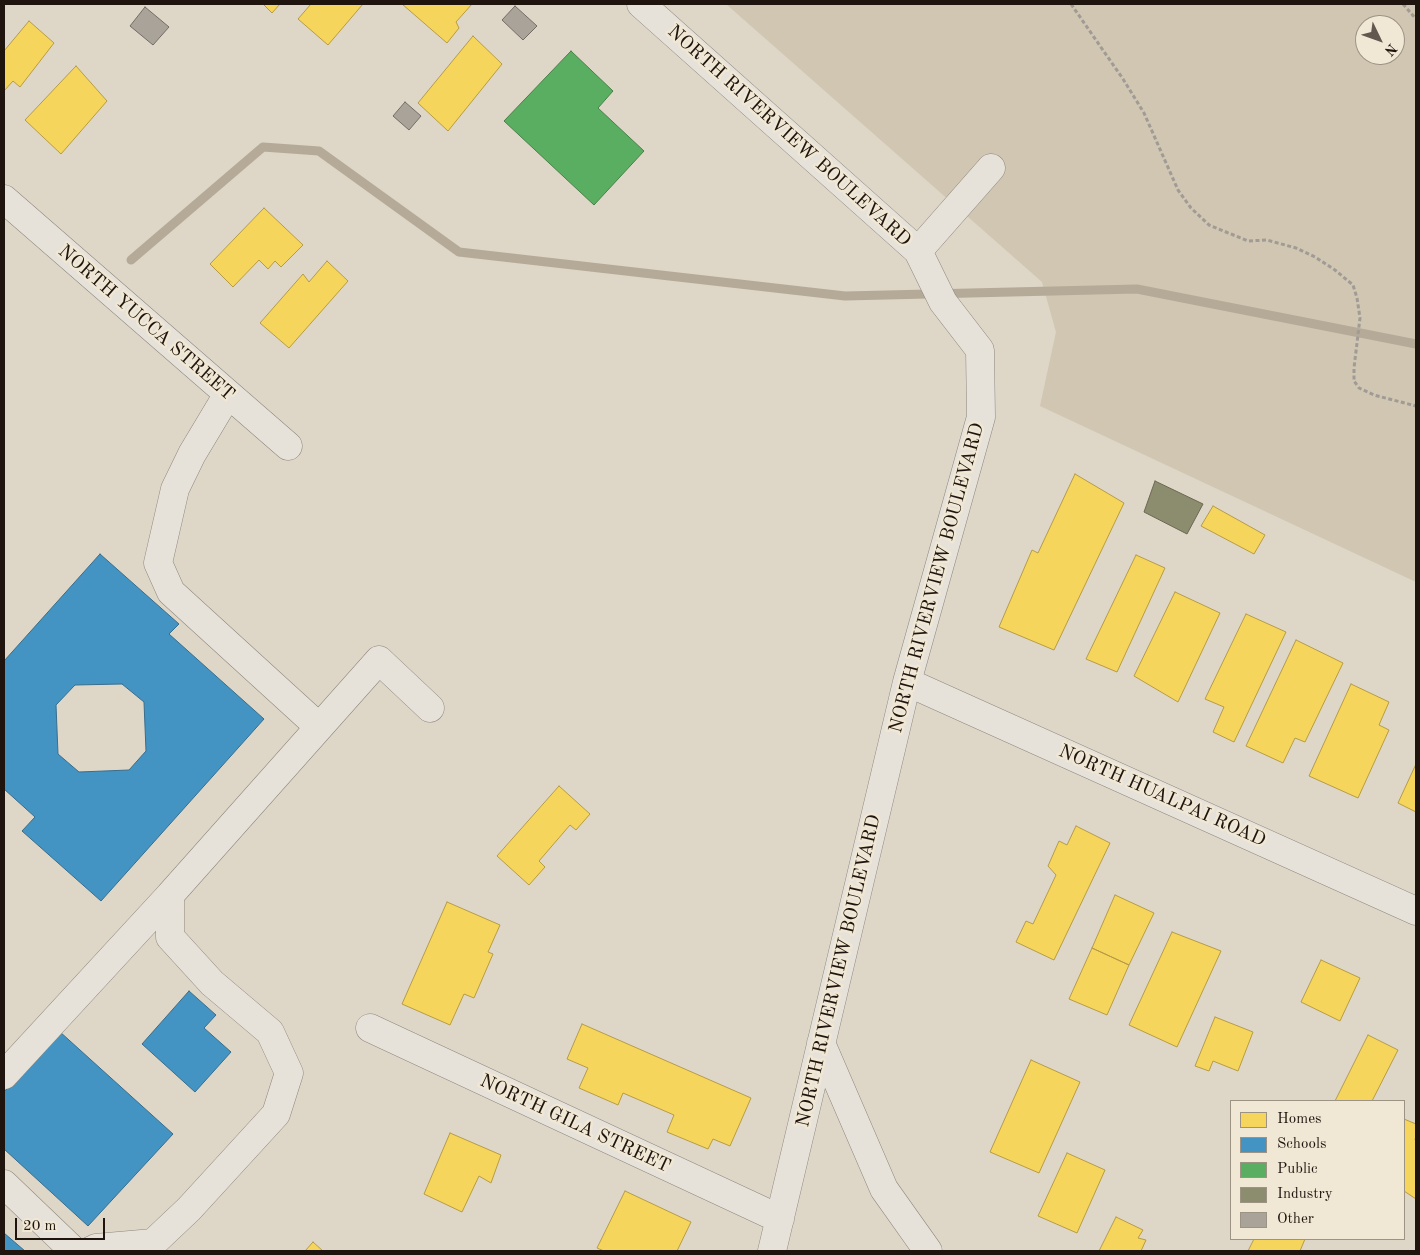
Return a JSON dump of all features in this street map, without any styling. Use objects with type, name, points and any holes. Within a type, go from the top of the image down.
[{"type":"street","name":"NORTH RIVERVIEW BOULEVARD","points":[[641,4],[918,251],[942,302],[980,350],[981,416],[907,682],[772,1251]]},
{"type":"street","points":[[918,251],[991,168]]},
{"type":"street","name":"NORTH YUCCA STREET","points":[[4,199],[288,446]]},
{"type":"street","points":[[228,394],[192,454],[175,490],[158,563],[172,592],[319,726]]},
{"type":"street","points":[[4,1075],[170,895],[379,660],[430,708]]},
{"type":"street","name":"NORTH HUALPAI ROAD","points":[[907,682],[1416,911]]},
{"type":"street","points":[[4,1184],[90,1250],[153,1243],[189,1209],[276,1114],[289,1072],[270,1032],[212,984],[170,937],[170,895]]},
{"type":"street","name":"NORTH GILA STREET","points":[[370,1028],[780,1219]]},
{"type":"street","points":[[821,1043],[884,1190],[928,1251]]},
{"type":"path","points":[[1071,4],[1144,113],[1178,190],[1191,208],[1209,225],[1248,241],[1267,240],[1296,248],[1335,270],[1353,285],[1360,318],[1354,381],[1359,388],[1416,406]]},
{"type":"path","points":[[1403,4],[1416,19]]},
{"type":"shaded area","points":[[726,4],[1416,4],[1416,582],[1040,406],[1056,332],[1042,282]]},
{"type":"building: Homes","points":[[263,4],[280,4],[272,13]]},
{"type":"building: Homes","points":[[311,4],[363,4],[328,45],[298,19]]},
{"type":"building: Homes","points":[[402,4],[472,4],[456,22],[459,28],[447,43]]},
{"type":"building: Homes","points":[[29,21],[54,43],[20,87],[13,81],[4,91],[4,51]]},
{"type":"building: Homes","points":[[473,36],[502,64],[448,131],[418,103]]},
{"type":"building: Homes","points":[[76,66],[107,101],[61,154],[25,120]]},
{"type":"building: Homes","points":[[264,208],[303,245],[281,267],[275,261],[268,269],[259,260],[233,287],[210,264]]},
{"type":"building: Homes","points":[[327,261],[348,281],[289,348],[260,323],[303,274],[309,282]]},
{"type":"building: Homes","points":[[1075,474],[1124,503],[1054,650],[999,627],[1032,550],[1038,553]]},
{"type":"building: Homes","points":[[1213,506],[1265,535],[1254,554],[1201,526]]},
{"type":"building: Homes","points":[[1136,555],[1165,568],[1117,672],[1086,659]]},
{"type":"building: Homes","points":[[1175,592],[1220,613],[1178,702],[1134,676]]},
{"type":"building: Homes","points":[[1246,614],[1286,632],[1234,742],[1213,732],[1224,707],[1205,699]]},
{"type":"building: Homes","points":[[1296,640],[1343,663],[1305,742],[1295,738],[1283,763],[1246,746]]},
{"type":"building: Homes","points":[[1351,684],[1389,702],[1379,725],[1389,730],[1358,798],[1309,776]]},
{"type":"building: Homes","points":[[1416,764],[1416,812],[1398,803]]},
{"type":"building: Homes","points":[[559,786],[590,814],[576,830],[570,825],[539,861],[545,867],[529,885],[497,856]]},
{"type":"building: Homes","points":[[1076,826],[1110,843],[1054,960],[1016,942],[1026,921],[1033,924],[1056,875],[1048,866],[1059,841],[1067,845]]},
{"type":"building: Homes","points":[[1115,895],[1154,913],[1129,965],[1092,948]]},
{"type":"building: Homes","points":[[447,902],[500,925],[488,952],[493,954],[474,998],[464,994],[450,1025],[402,1004]]},
{"type":"building: Homes","points":[[1172,932],[1221,951],[1177,1047],[1129,1025]]},
{"type":"building: Homes","points":[[1092,948],[1129,965],[1107,1015],[1069,999]]},
{"type":"building: Homes","points":[[1321,960],[1360,978],[1340,1021],[1301,1002]]},
{"type":"building: Homes","points":[[1215,1017],[1253,1032],[1238,1071],[1213,1061],[1209,1071],[1195,1066]]},
{"type":"building: Homes","points":[[582,1024],[751,1098],[730,1146],[713,1139],[708,1149],[667,1132],[674,1115],[623,1093],[618,1105],[579,1088],[588,1068],[567,1059]]},
{"type":"building: Homes","points":[[1368,1035],[1398,1050],[1373,1100],[1336,1100]]},
{"type":"building: Homes","points":[[1031,1060],[1080,1082],[1039,1173],[990,1152]]},
{"type":"building: Homes","points":[[1405,1119],[1416,1124],[1416,1199],[1405,1192]]},
{"type":"building: Homes","points":[[450,1133],[501,1155],[491,1183],[479,1176],[462,1212],[424,1194]]},
{"type":"building: Homes","points":[[1067,1153],[1105,1170],[1077,1233],[1038,1216]]},
{"type":"building: Homes","points":[[625,1191],[691,1222],[677,1251],[604,1251],[597,1248]]},
{"type":"building: Homes","points":[[1116,1217],[1143,1230],[1138,1238],[1146,1240],[1141,1251],[1099,1251]]},
{"type":"building: Homes","points":[[1254,1240],[1305,1240],[1300,1251],[1248,1251]]},
{"type":"building: Homes","points":[[313,1242],[323,1251],[305,1251]]},
{"type":"building: Schools","points":[[100,554],[179,624],[169,634],[264,719],[101,901],[22,831],[35,817],[4,789],[4,661]],"holes":[[[122,684],[144,702],[146,751],[129,770],[79,772],[58,754],[56,705],[75,685]]]},
{"type":"building: Schools","points":[[189,991],[216,1015],[204,1028],[231,1052],[195,1092],[142,1044]]},
{"type":"building: Schools","points":[[59,1031],[173,1134],[88,1226],[4,1149],[4,1092]]},
{"type":"building: Schools","points":[[4,1233],[25,1251],[4,1251]]},
{"type":"building: Public","points":[[571,51],[613,91],[598,108],[644,151],[594,205],[504,121]]},
{"type":"building: Industry","points":[[1155,481],[1203,504],[1187,534],[1144,512]]},
{"type":"building: Other","points":[[515,6],[537,26],[523,40],[502,20]]},
{"type":"building: Other","points":[[145,7],[169,27],[153,45],[130,26]]},
{"type":"building: Other","points":[[405,102],[421,116],[409,130],[393,116]]},
{"type":"waterway","points":[[131,260],[263,147],[319,151],[459,252],[845,296],[1137,289],[1416,344]]}]
